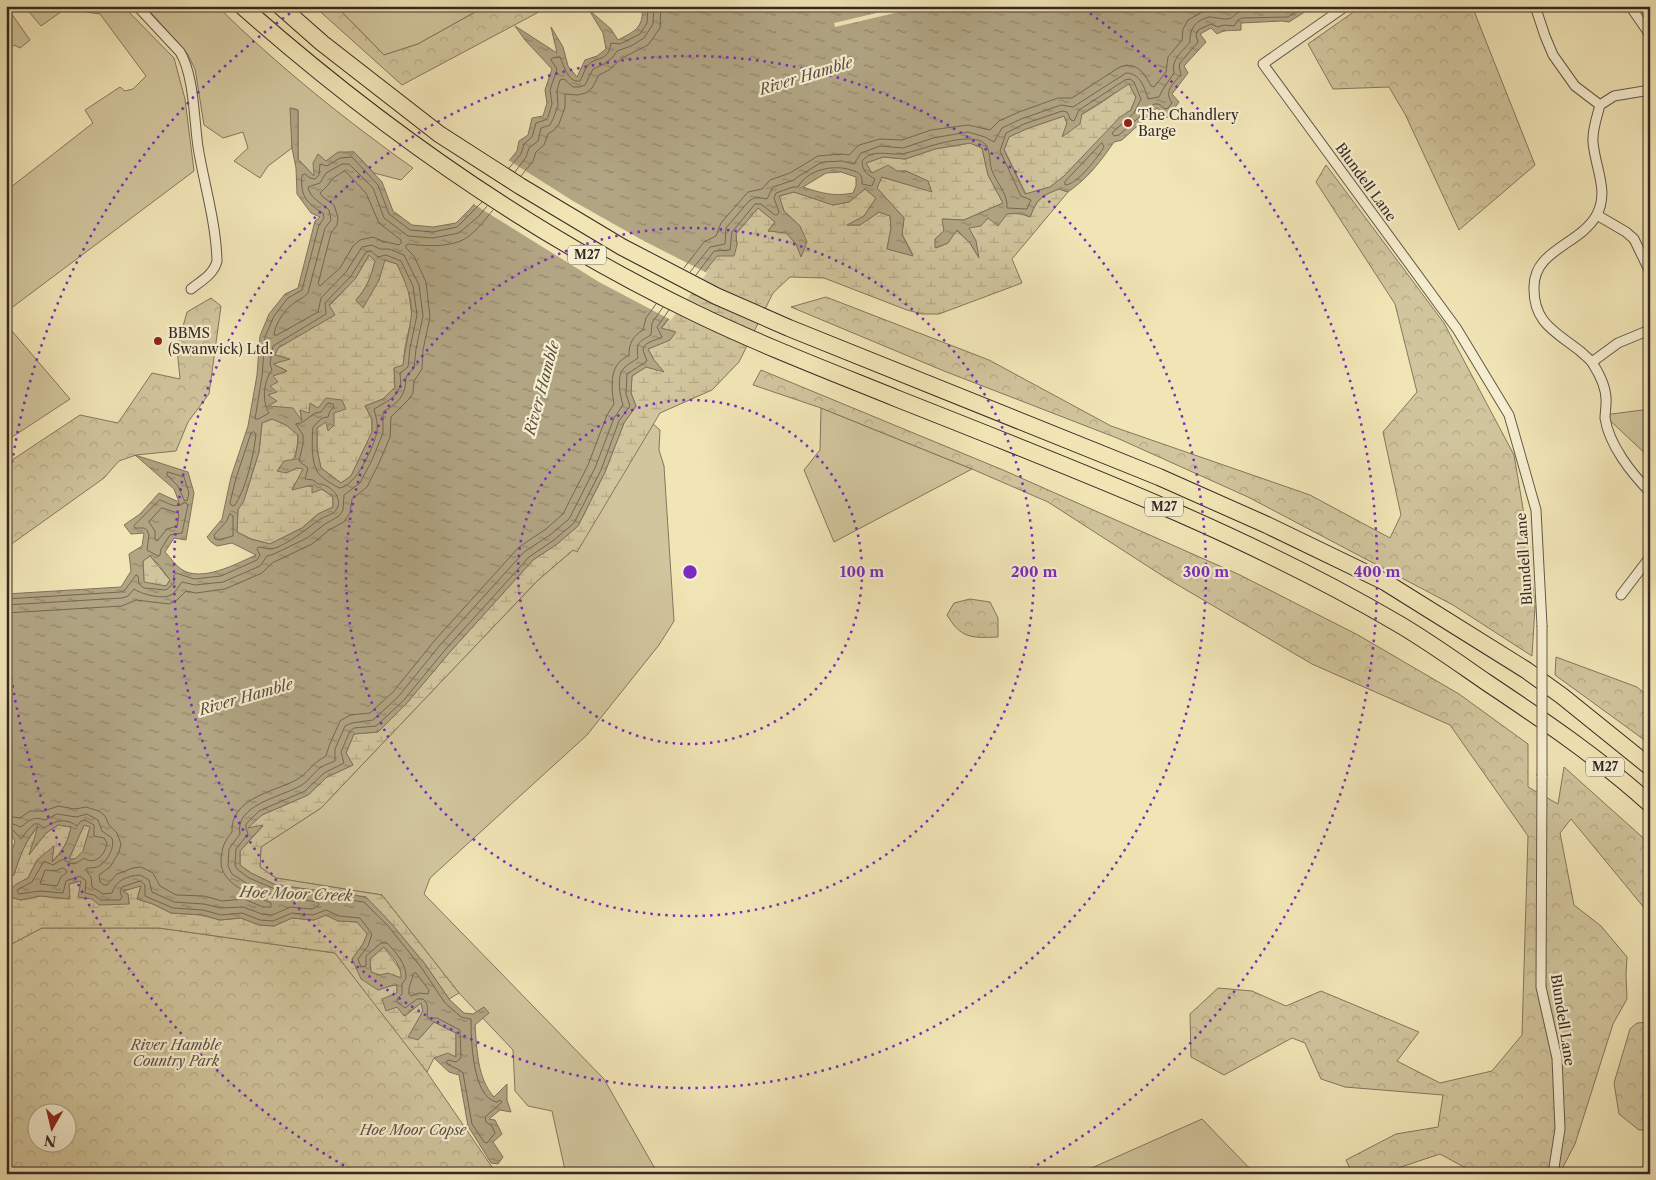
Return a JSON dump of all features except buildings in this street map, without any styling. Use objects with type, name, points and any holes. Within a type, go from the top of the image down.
[{"type":"highway","name":"M27","points":[[242,6],[323,76],[405,139],[497,201],[598,262],[692,311],[779,352],[1053,461],[1177,513],[1245,544],[1341,592],[1399,624],[1525,708],[1579,746],[1650,804]]},
{"type":"highway","name":"M27","points":[[280,6],[322,43],[420,120],[491,168],[622,247],[716,296],[789,328],[1159,477],[1385,582],[1526,670],[1650,766]]},
{"type":"street","points":[[137,6],[180,52],[188,75],[218,261],[209,275],[191,289]]},
{"type":"street","name":"Blundell Lane","points":[[1346,6],[1263,64],[1457,329],[1509,415],[1536,510],[1542,626],[1541,987],[1557,1058],[1560,1129],[1553,1174]]},
{"type":"street","points":[[1535,6],[1553,55],[1575,86],[1600,105]]},
{"type":"street","points":[[1630,6],[1650,36]]},
{"type":"street","points":[[1650,90],[1614,96],[1600,105],[1593,132],[1593,144],[1602,180],[1602,201],[1597,215],[1587,229],[1543,261],[1535,273],[1534,288],[1536,310],[1545,324],[1592,362],[1601,380],[1607,401],[1605,418],[1614,445],[1625,463],[1650,492]]},
{"type":"street","points":[[1597,215],[1626,232],[1634,239],[1650,272]]},
{"type":"street","points":[[1592,362],[1618,343],[1647,331],[1650,327]]},
{"type":"street","points":[[1621,595],[1650,557]]},
{"type":"green space","points":[[6,6],[30,40],[20,48],[14,45],[7,52]]},
{"type":"green space","points":[[24,6],[123,6],[174,58],[185,99],[194,171],[6,312],[6,191],[93,123],[85,110],[120,87],[125,91],[133,89],[146,76],[100,14],[65,9],[41,26]]},
{"type":"green space","points":[[145,6],[217,6],[312,91],[413,168],[401,180],[374,173],[354,152],[335,155],[330,158],[315,177],[298,159],[298,110],[291,108],[292,148],[268,166],[260,178],[234,161],[248,148],[243,132],[223,138],[204,125],[195,69],[187,53]]},
{"type":"green space","points":[[314,6],[336,6],[384,55],[418,44],[486,6],[550,6],[402,85]]},
{"type":"green space","points":[[336,6],[486,6],[418,44],[384,55]]},
{"type":"green space","points":[[1362,6],[1472,6],[1535,165],[1459,230],[1405,114],[1389,87],[1333,89],[1308,44]]},
{"type":"green space","points":[[1129,83],[1136,98],[1131,110],[1120,118],[1064,176],[1050,187],[1026,194],[1004,149],[1009,137],[1064,116],[1067,123],[1063,136],[1081,115]]},
{"type":"green space","points":[[970,143],[982,148],[988,175],[1003,203],[964,220],[943,219],[944,231],[935,239],[936,248],[948,243],[956,230],[970,243],[978,256],[976,241],[968,228],[998,215],[1022,214],[1030,217],[1035,206],[1044,196],[1059,189],[1068,192],[1012,259],[1022,283],[939,314],[922,314],[824,278],[790,277],[773,293],[739,362],[712,390],[660,413],[577,552],[573,550],[537,581],[321,808],[261,847],[260,867],[276,878],[382,895],[459,993],[449,999],[425,964],[366,897],[276,885],[251,873],[240,865],[240,851],[263,826],[247,828],[262,815],[308,795],[327,777],[353,765],[346,753],[354,734],[378,732],[406,704],[533,560],[557,544],[578,526],[605,472],[624,423],[636,406],[631,393],[632,376],[646,367],[663,371],[648,349],[670,340],[675,332],[661,329],[717,255],[737,245],[736,234],[758,208],[775,222],[768,231],[786,232],[796,244],[801,256],[800,226],[784,211],[779,196],[794,192],[833,205],[849,202],[865,189],[876,198],[864,216],[848,225],[860,225],[879,212],[890,216],[891,228],[887,249],[913,255],[902,234],[904,218],[877,188],[881,177],[931,191],[928,181],[906,171],[871,173],[866,163],[883,157],[905,159],[935,149]]},
{"type":"green space","points":[[1326,165],[1444,323],[1514,455],[1527,532],[1535,607],[1532,656],[1453,605],[1248,497],[1117,438],[944,371],[791,307],[826,297],[989,360],[1111,426],[1310,495],[1390,538],[1401,515],[1383,432],[1417,392],[1395,304],[1316,182]]},
{"type":"green space","points":[[369,255],[375,261],[366,287],[356,300],[363,307],[379,280],[384,260],[397,264],[408,288],[412,316],[403,366],[394,368],[395,387],[383,399],[365,406],[372,419],[372,432],[351,476],[341,483],[321,468],[317,449],[317,428],[326,421],[333,425],[318,408],[309,414],[300,410],[302,422],[267,406],[267,395],[272,376],[287,371],[273,364],[289,359],[275,355],[278,348],[334,315],[329,306],[355,279]]},
{"type":"green space","points":[[211,298],[221,306],[209,394],[188,422],[176,451],[136,455],[119,461],[104,478],[6,548],[6,464],[80,415],[118,423],[152,373],[180,379],[177,348],[187,312]]},
{"type":"green space","points":[[6,324],[70,399],[6,441]]},
{"type":"green space","points":[[761,370],[1003,470],[1240,575],[1358,635],[1459,694],[1528,744],[1528,787],[1558,804],[1564,767],[1650,844],[1650,915],[1571,819],[1560,833],[1574,905],[1601,926],[1627,957],[1627,999],[1613,1024],[1575,1144],[1563,1167],[1562,1174],[1524,1174],[1524,1172],[1475,1173],[1440,1154],[1386,1172],[1352,1173],[1346,1160],[1396,1134],[1438,1127],[1443,1095],[1345,1087],[1321,1079],[1305,1043],[1292,1038],[1224,1075],[1191,1057],[1190,1014],[1218,988],[1252,991],[1286,1006],[1321,991],[1419,1032],[1397,1061],[1440,1083],[1492,1071],[1522,1035],[1528,836],[1450,725],[1312,664],[1166,578],[1048,502],[821,408],[753,385]]},
{"type":"green space","points":[[821,408],[972,469],[834,542],[804,470],[820,450]]},
{"type":"green space","points":[[1650,409],[1650,458],[1604,415]]},
{"type":"green space","points":[[272,419],[286,425],[298,434],[295,455],[286,473],[297,468],[304,469],[292,489],[309,486],[318,488],[333,497],[333,507],[318,514],[302,528],[270,544],[251,539],[237,532],[238,509],[244,500],[259,452],[262,423]]},
{"type":"green space","points":[[652,423],[660,430],[659,450],[664,466],[674,621],[659,645],[587,735],[430,878],[424,894],[604,1079],[658,1174],[562,1174],[565,1170],[552,1111],[528,1106],[515,1091],[513,1050],[459,993],[382,895],[276,878],[260,867],[261,847],[321,808],[537,581],[573,550],[577,551]]},
{"type":"green space","points":[[150,556],[170,580],[166,586],[144,583],[143,561]]},
{"type":"green space","points":[[970,599],[990,602],[998,618],[998,637],[974,637],[962,633],[952,623],[947,615],[954,603]]},
{"type":"green space","points":[[1556,657],[1637,687],[1650,698],[1650,744],[1555,675]]},
{"type":"green space","points":[[40,825],[30,853],[46,833],[58,825],[71,827],[61,851],[51,862],[54,847],[37,860],[28,878],[15,885],[6,894],[6,877],[14,875],[24,849]]},
{"type":"green space","points":[[84,825],[90,827],[83,851],[75,859],[69,859]]},
{"type":"green space","points":[[81,881],[129,904],[128,894],[122,892],[141,885],[137,899],[171,913],[202,915],[220,920],[241,918],[259,925],[274,926],[292,918],[314,920],[326,915],[338,921],[357,922],[368,934],[352,959],[378,990],[397,985],[397,1007],[405,1016],[421,1003],[423,1011],[413,1029],[418,1040],[434,1022],[456,1033],[456,1058],[434,1058],[427,1072],[335,953],[159,928],[42,928],[6,947],[6,896],[21,900],[40,896],[69,899],[69,884]]},
{"type":"green space","name":"River Hamble Country Park","points":[[42,928],[159,928],[335,953],[420,1062],[492,1167],[506,1174],[6,1174],[6,947]]},
{"type":"green space","points":[[384,947],[401,971],[402,978],[371,972],[370,959]]},
{"type":"green space","points":[[1650,1022],[1650,1130],[1639,1130],[1619,1114],[1614,1083],[1630,1029],[1637,1023]]},
{"type":"green space","points":[[1202,1119],[1255,1174],[1078,1174]]},
{"type":"water","name":"River Hamble","points":[[642,6],[1314,6],[1289,22],[1241,23],[1241,30],[1217,34],[1211,28],[1200,34],[1206,42],[1184,66],[1188,73],[1172,94],[1179,102],[1167,118],[1157,108],[1122,140],[1114,142],[1094,169],[1075,187],[1068,192],[1059,189],[1040,199],[1030,217],[1022,213],[1007,214],[998,226],[988,218],[981,226],[969,228],[976,241],[979,258],[970,243],[957,230],[948,243],[935,248],[935,239],[944,231],[942,219],[964,220],[1003,203],[988,175],[982,148],[970,143],[935,149],[905,159],[883,157],[866,163],[872,173],[888,165],[897,171],[906,171],[928,181],[932,192],[882,177],[877,188],[904,218],[902,235],[913,256],[887,249],[891,228],[890,216],[879,212],[860,225],[847,225],[864,216],[876,198],[865,189],[849,202],[833,205],[794,192],[779,196],[784,211],[800,226],[807,242],[801,257],[796,244],[786,233],[768,231],[775,222],[758,208],[736,234],[737,245],[734,256],[717,256],[661,328],[676,332],[670,340],[648,349],[664,372],[646,367],[632,376],[631,393],[636,406],[624,423],[605,472],[578,526],[557,544],[533,560],[406,704],[378,732],[354,734],[346,753],[353,765],[327,777],[308,795],[262,815],[248,828],[263,825],[240,851],[240,865],[251,873],[276,885],[366,897],[391,923],[425,964],[449,999],[464,1013],[473,1014],[484,1007],[489,1013],[475,1025],[481,1072],[488,1089],[494,1097],[507,1084],[507,1100],[511,1112],[500,1110],[489,1119],[495,1120],[502,1134],[493,1142],[503,1157],[498,1164],[491,1163],[468,1126],[459,1075],[449,1072],[434,1058],[448,1053],[456,1057],[456,1033],[434,1022],[418,1040],[408,1037],[423,1011],[421,1003],[404,1016],[397,1007],[386,1011],[382,999],[397,993],[397,985],[378,990],[361,979],[352,959],[363,944],[367,934],[357,922],[338,921],[326,915],[314,920],[292,918],[274,926],[259,925],[241,918],[220,920],[202,915],[171,913],[137,899],[141,886],[123,891],[128,894],[129,904],[99,905],[92,899],[78,897],[81,881],[69,884],[70,899],[40,896],[21,900],[6,896],[15,885],[28,878],[37,860],[54,846],[52,862],[56,858],[67,841],[71,827],[58,825],[46,833],[29,855],[38,826],[23,849],[14,875],[6,877],[6,869],[15,841],[10,833],[6,845],[6,594],[121,587],[131,571],[129,554],[142,546],[144,533],[131,534],[124,525],[140,514],[159,493],[179,502],[174,489],[135,455],[188,472],[194,493],[186,540],[174,538],[165,552],[181,569],[189,573],[208,573],[229,567],[256,555],[232,543],[217,546],[207,537],[222,519],[231,477],[248,426],[257,375],[260,336],[269,314],[285,294],[298,288],[315,221],[320,217],[311,213],[297,194],[290,108],[298,110],[298,159],[314,176],[313,163],[318,154],[326,161],[338,152],[354,152],[382,182],[393,211],[412,225],[433,227],[456,223],[471,208],[517,151],[519,141],[528,135],[532,118],[543,116],[547,103],[545,90],[552,69],[525,40],[515,26],[557,53],[551,27],[563,47],[568,66],[577,77],[585,60],[597,56],[606,49],[603,33],[589,10],[611,29],[618,40],[637,28],[640,24]],"holes":[[[1129,84],[1136,97],[1131,110],[1120,117],[1064,176],[1050,187],[1025,194],[1004,150],[1009,137],[1064,116],[1067,123],[1062,137],[1080,124],[1082,114]],[[841,172],[856,177],[856,186],[853,193],[828,194],[803,187],[826,173]],[[369,255],[375,261],[366,287],[356,300],[363,308],[379,280],[385,260],[397,264],[408,290],[412,311],[403,365],[394,368],[395,387],[383,399],[365,406],[372,419],[372,432],[351,476],[341,483],[321,468],[317,449],[317,428],[326,422],[328,431],[334,425],[334,413],[346,409],[342,400],[326,398],[318,408],[310,403],[309,413],[300,410],[302,421],[293,408],[268,406],[277,401],[268,395],[277,392],[270,386],[278,382],[273,376],[287,371],[273,364],[290,359],[275,355],[278,348],[335,315],[329,305],[355,279]],[[272,419],[286,425],[298,435],[295,459],[284,461],[277,471],[286,473],[297,468],[303,469],[292,490],[312,485],[312,493],[322,489],[333,497],[333,507],[318,514],[302,528],[270,544],[251,539],[237,532],[238,510],[244,500],[259,452],[262,423]],[[150,556],[170,580],[166,586],[144,582],[143,561]],[[84,825],[90,827],[83,851],[75,859],[69,859]],[[384,947],[398,965],[401,978],[388,973],[380,975],[371,972],[370,959]]]},
{"type":"pier","points":[[906,6],[925,6],[835,27],[834,23]]},
{"type":"pier","points":[[507,159],[573,201],[644,241],[707,273],[671,320],[599,282],[472,203]]},
{"type":"waterway","name":"Hoe Moor Creek","points":[[508,1170],[519,1174]]},
{"type":"place","name":"The Chandlery Barge","points":[[1128,123]]},
{"type":"place","name":"BBMS (Swanwick) Ltd.","points":[[158,341]]},
{"type":"park label","name":"Hoe Moor Copse","points":[[413,1130]]}]
